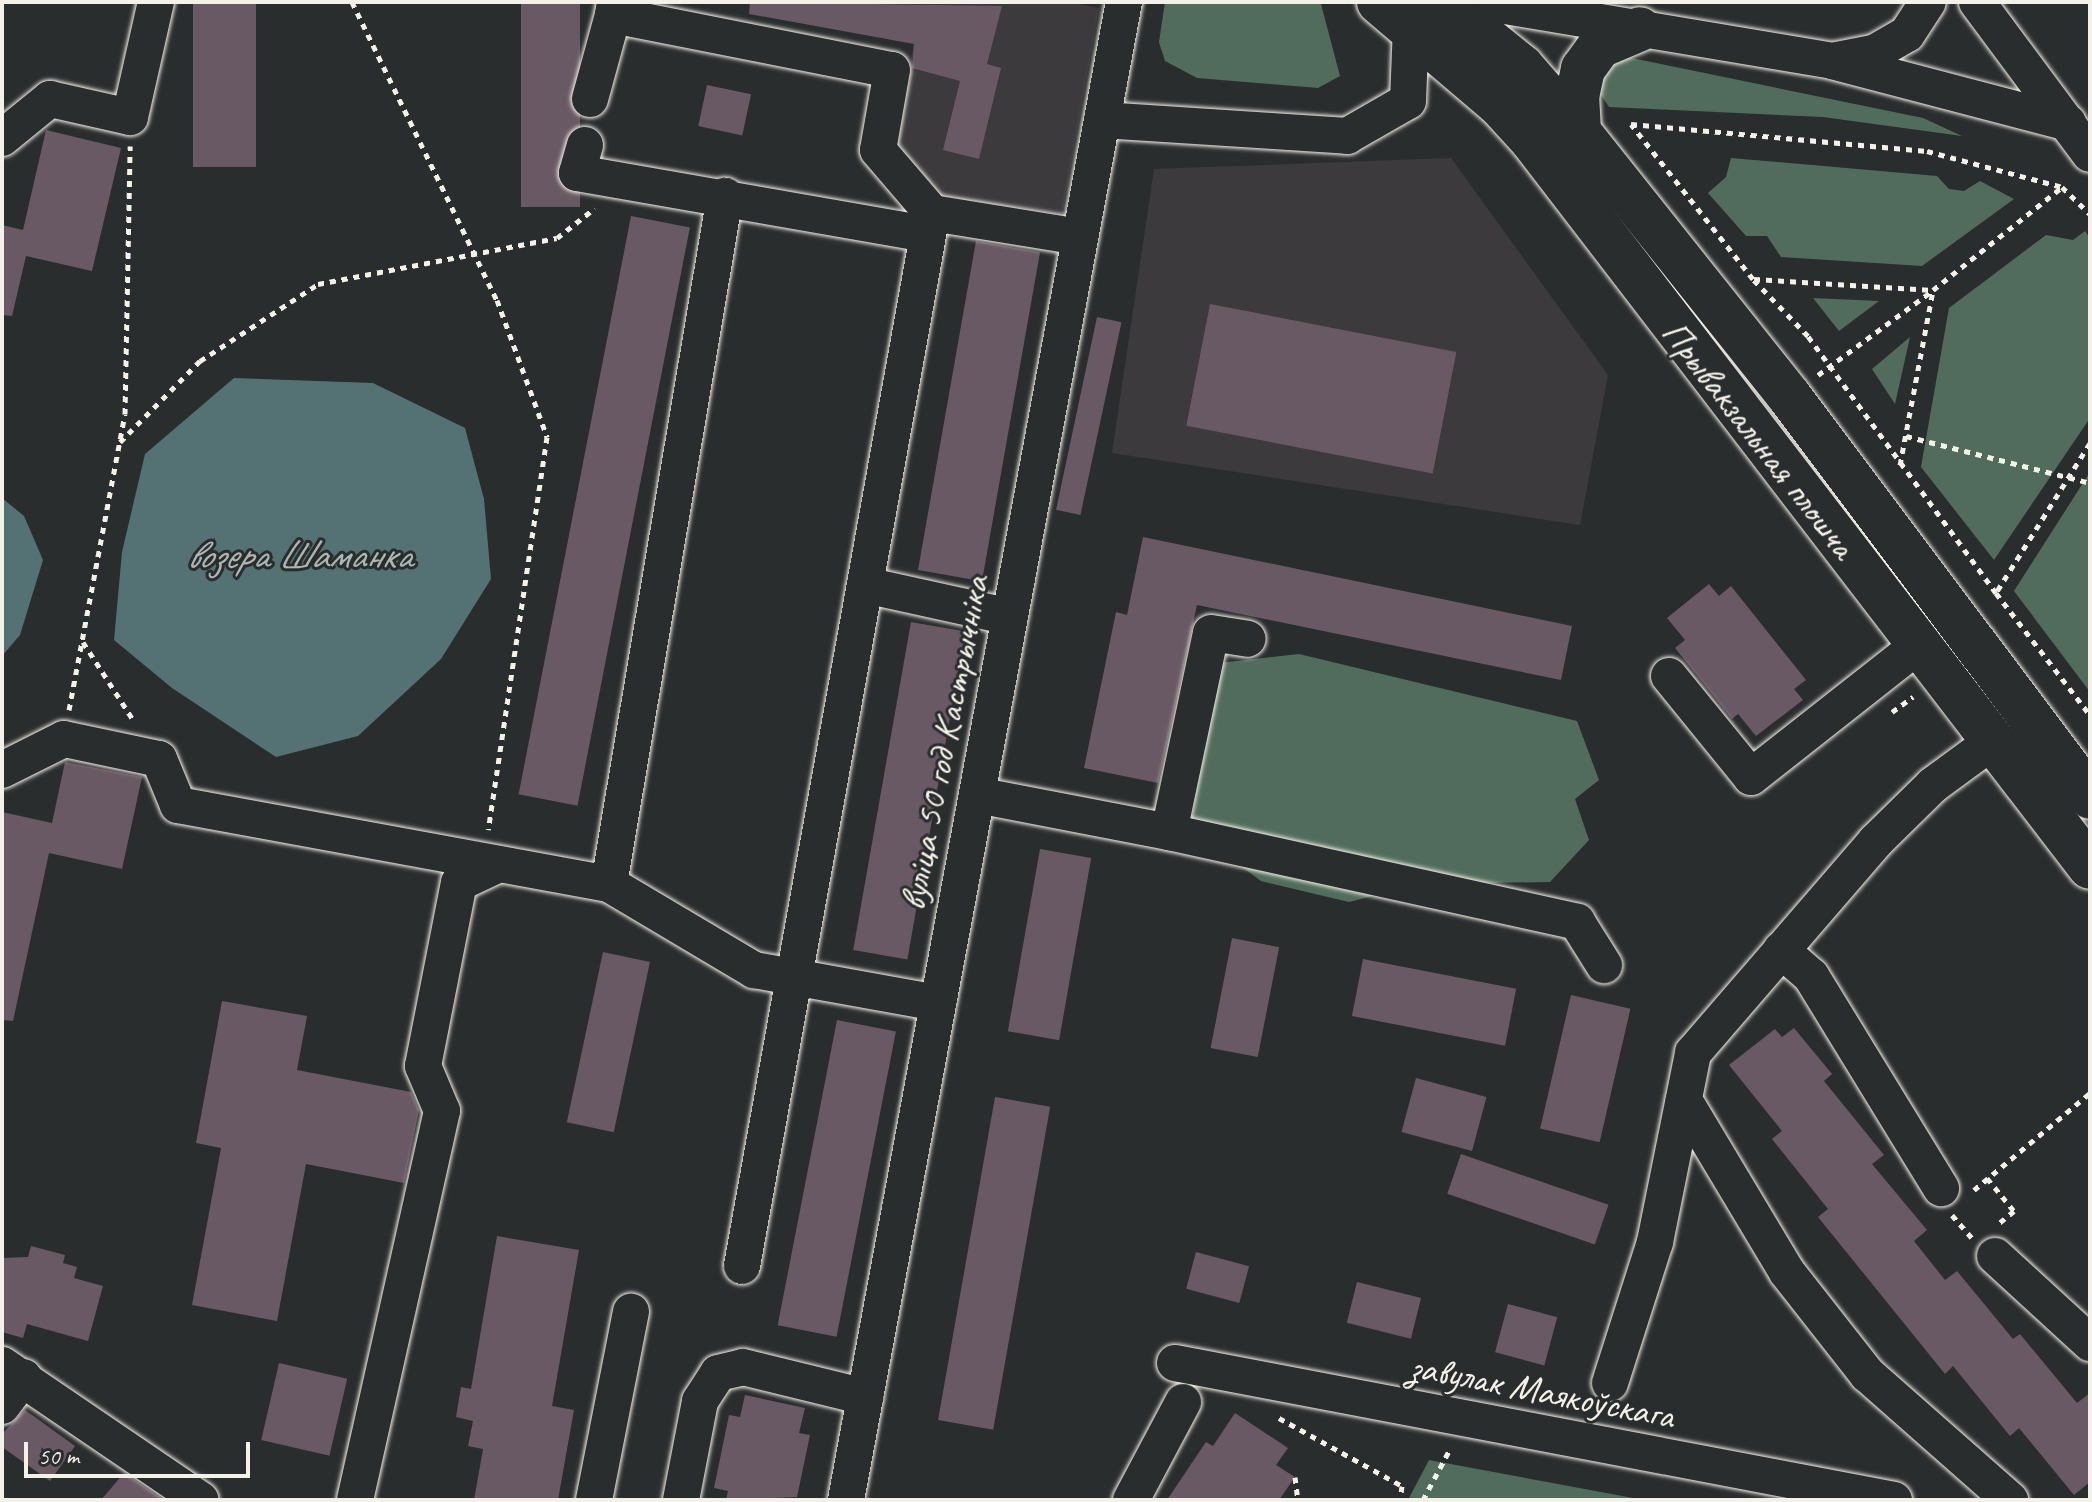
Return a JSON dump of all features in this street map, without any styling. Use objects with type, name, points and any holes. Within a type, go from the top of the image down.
[{"type":"main road","name":"Прывакзальная плошча","points":[[1402,10],[1476,30],[1522,67],[1579,132],[1789,396],[2090,797]]},
{"type":"main road","name":"Прывакзальная плошча","points":[[1402,10],[1532,140],[2090,867]]},
{"type":"main road","points":[[1579,132],[1577,97],[1583,69],[1600,46],[1640,29]]},
{"type":"street","points":[[2,138],[50,99],[130,117],[156,2]]},
{"type":"street","name":"вуліца 50 год Кастрычніка","points":[[846,1500],[1124,2]]},
{"type":"street","points":[[1481,2],[1832,61],[2068,123]]},
{"type":"street","points":[[1832,61],[1874,53],[1907,34],[1928,2]]},
{"type":"street","points":[[1977,2],[2090,154]]},
{"type":"street","points":[[590,99],[614,8],[892,70],[878,150],[930,223],[742,1266]]},
{"type":"street","points":[[1102,120],[1347,136],[1408,101],[1402,10]]},
{"type":"street","points":[[585,145],[577,173],[930,223],[1080,237]]},
{"type":"street","points":[[609,884],[725,196]]},
{"type":"street","points":[[865,585],[1010,617]]},
{"type":"street","points":[[1169,832],[1211,633],[1248,639]]},
{"type":"street","points":[[1669,676],[1751,777],[1919,645]]},
{"type":"street","points":[[2,770],[64,739],[159,759],[178,805],[609,884],[754,970],[938,1003]]},
{"type":"street","points":[[1610,1383],[1655,1242],[1693,1053],[1875,842],[1933,785],[1993,741]]},
{"type":"street","points":[[977,795],[1169,832],[1577,922],[1604,965]]},
{"type":"street","points":[[355,1500],[442,1111],[423,1066],[459,883],[491,862]]},
{"type":"street","points":[[1781,950],[1811,976],[1956,1195]]},
{"type":"street","points":[[1684,1100],[1787,1272],[1867,1374],[2010,1500]]},
{"type":"street","points":[[1995,1256],[2090,1343]]},
{"type":"street","points":[[594,1500],[631,1312]]},
{"type":"street","name":"завулак Маякоўскага","points":[[1175,1363],[1465,1420],[1778,1489],[1894,1500]]},
{"type":"street","points":[[681,1500],[700,1401],[718,1373],[743,1367],[865,1397]]},
{"type":"street","points":[[2,1406],[13,1371],[201,1500]]},
{"type":"street","points":[[1131,1500],[1183,1402]]},
{"type":"path","points":[[352,2],[497,300],[547,437],[491,862]]},
{"type":"path","points":[[64,739],[125,414],[130,117]]},
{"type":"path","points":[[2090,214],[2062,187],[1927,151],[1631,124],[1753,279],[1829,366],[1900,466],[2090,715]]},
{"type":"path","points":[[120,443],[200,361],[318,284],[557,238],[630,181]]},
{"type":"path","points":[[1829,366],[1933,290],[2062,187]]},
{"type":"path","points":[[1753,279],[1933,290]]},
{"type":"path","points":[[1900,466],[1933,290]]},
{"type":"path","points":[[1906,436],[2090,483]]},
{"type":"path","points":[[1996,593],[2090,443]]},
{"type":"path","points":[[82,640],[159,759]]},
{"type":"path","points":[[1987,1178],[2014,1211],[1975,1243],[1949,1211],[1956,1195],[1987,1178],[2090,1093]]},
{"type":"path","points":[[1266,1411],[1402,1486],[1400,1500]]},
{"type":"path","points":[[1423,1500],[1465,1420]]},
{"type":"path","points":[[1295,1477],[1298,1500]]},
{"type":"shaded area","points":[[922,2],[1068,2],[1099,8],[1062,214],[938,196],[894,147]]},
{"type":"shaded area","points":[[1451,158],[1608,375],[1580,525],[1112,453],[1154,169]]},
{"type":"green space","points":[[1165,2],[1321,4],[1340,76],[1318,88],[1197,78],[1165,61],[1159,42]]},
{"type":"green space","points":[[1622,56],[1923,118],[1962,136],[1823,117],[1609,107],[1599,92],[1605,69]]},
{"type":"green space","points":[[1731,158],[1937,176],[1949,189],[1964,191],[1980,181],[2014,199],[1922,266],[1781,257],[1767,236],[1746,236],[1708,193],[1726,177]]},
{"type":"green space","points":[[2085,231],[2090,238],[2090,418],[1994,560],[1921,467],[1949,308],[2046,235],[2073,240]]},
{"type":"green space","points":[[1813,298],[1879,301],[1839,331]]},
{"type":"green space","points":[[1910,337],[1895,404],[1872,369]]},
{"type":"green space","points":[[2090,472],[2090,692],[2014,591]]},
{"type":"green space","points":[[1299,654],[1577,721],[1599,780],[1575,799],[1589,840],[1550,882],[1419,884],[1349,902],[1261,881],[1190,828],[1219,663]]},
{"type":"green space","points":[[1429,1460],[1644,1500],[1408,1500]]},
{"type":"water","name":"возера Шаманка","points":[[234,378],[373,383],[465,428],[484,499],[491,579],[441,659],[358,736],[276,757],[172,688],[114,640],[122,552],[145,454]]},
{"type":"water","points":[[2,498],[24,516],[43,560],[20,635],[2,656]]},
{"type":"building","points":[[193,2],[256,2],[256,167],[193,167]]},
{"type":"building","points":[[521,2],[580,2],[580,207],[521,207]]},
{"type":"building","points":[[750,2],[1002,6],[987,64],[1001,68],[979,159],[943,150],[960,81],[912,68],[914,44],[749,14]]},
{"type":"building","points":[[707,85],[751,94],[742,135],[698,126]]},
{"type":"building","points":[[46,130],[121,148],[92,271],[26,256],[12,316],[2,315],[2,225],[23,230]]},
{"type":"building","points":[[631,216],[690,227],[578,806],[519,794]]},
{"type":"building","points":[[976,241],[1040,252],[982,581],[918,570]]},
{"type":"building","points":[[1210,304],[1456,352],[1433,474],[1186,426]]},
{"type":"building","points":[[1097,317],[1121,322],[1080,515],[1056,510]]},
{"type":"building","points":[[1143,537],[1572,626],[1561,680],[1197,605],[1158,783],[1084,768],[1116,612],[1127,615]]},
{"type":"building","points":[[1709,584],[1719,596],[1731,586],[1806,680],[1794,689],[1803,700],[1756,736],[1738,714],[1732,719],[1675,648],[1685,640],[1667,618]]},
{"type":"building","points":[[911,622],[965,632],[907,959],[853,950]]},
{"type":"building","points":[[65,762],[142,777],[122,869],[49,853],[13,1021],[2,1020],[2,812],[52,823]]},
{"type":"building","points":[[1040,849],[1091,858],[1059,1040],[1008,1031]]},
{"type":"building","points":[[1232,938],[1279,947],[1258,1057],[1211,1048]]},
{"type":"building","points":[[603,952],[650,962],[614,1132],[567,1122]]},
{"type":"building","points":[[1363,959],[1516,989],[1505,1046],[1352,1016]]},
{"type":"building","points":[[1571,995],[1630,1009],[1600,1142],[1540,1128]]},
{"type":"building","points":[[222,1001],[307,1016],[297,1070],[411,1092],[419,1110],[404,1183],[306,1164],[277,1321],[192,1305],[221,1148],[196,1143]]},
{"type":"building","points":[[837,1020],[896,1031],[837,1337],[778,1325]]},
{"type":"building","points":[[1794,1028],[1832,1074],[1824,1081],[1884,1155],[1872,1164],[1927,1230],[1914,1241],[1945,1280],[1957,1271],[2013,1339],[2020,1334],[2077,1403],[2090,1393],[2090,1482],[2074,1495],[2019,1428],[2010,1436],[1953,1366],[1945,1374],[1818,1217],[1828,1209],[1772,1139],[1782,1131],[1729,1065],[1775,1029],[1782,1037]]},
{"type":"building","points":[[1416,1078],[1487,1097],[1472,1151],[1402,1132]]},
{"type":"building","points":[[995,1097],[1050,1107],[993,1430],[938,1420]]},
{"type":"building","points":[[1461,1154],[1609,1205],[1595,1245],[1447,1194]]},
{"type":"building","points":[[497,1236],[579,1250],[552,1406],[574,1410],[558,1500],[474,1500],[483,1449],[468,1446],[473,1421],[456,1417],[461,1387],[471,1389]]},
{"type":"building","points":[[31,1246],[65,1255],[63,1263],[77,1267],[74,1278],[103,1286],[88,1341],[27,1324],[23,1338],[2,1332],[2,1258],[28,1257]]},
{"type":"building","points":[[1196,1252],[1249,1266],[1239,1303],[1186,1289]]},
{"type":"building","points":[[1357,1282],[1421,1298],[1411,1339],[1347,1323]]},
{"type":"building","points":[[1508,1304],[1557,1317],[1544,1365],[1495,1352]]},
{"type":"building","points":[[279,1363],[347,1379],[329,1456],[261,1440]]},
{"type":"building","points":[[745,1395],[805,1408],[799,1433],[810,1435],[797,1497],[726,1500],[728,1491],[714,1488],[729,1415],[740,1417]]},
{"type":"building","points":[[25,1410],[75,1446],[50,1481],[2,1447],[2,1434]]},
{"type":"building","points":[[1235,1413],[1288,1448],[1276,1465],[1295,1477],[1279,1500],[1167,1500],[1206,1442],[1213,1446]]},
{"type":"building","points":[[124,1473],[164,1500],[101,1500]]}]
